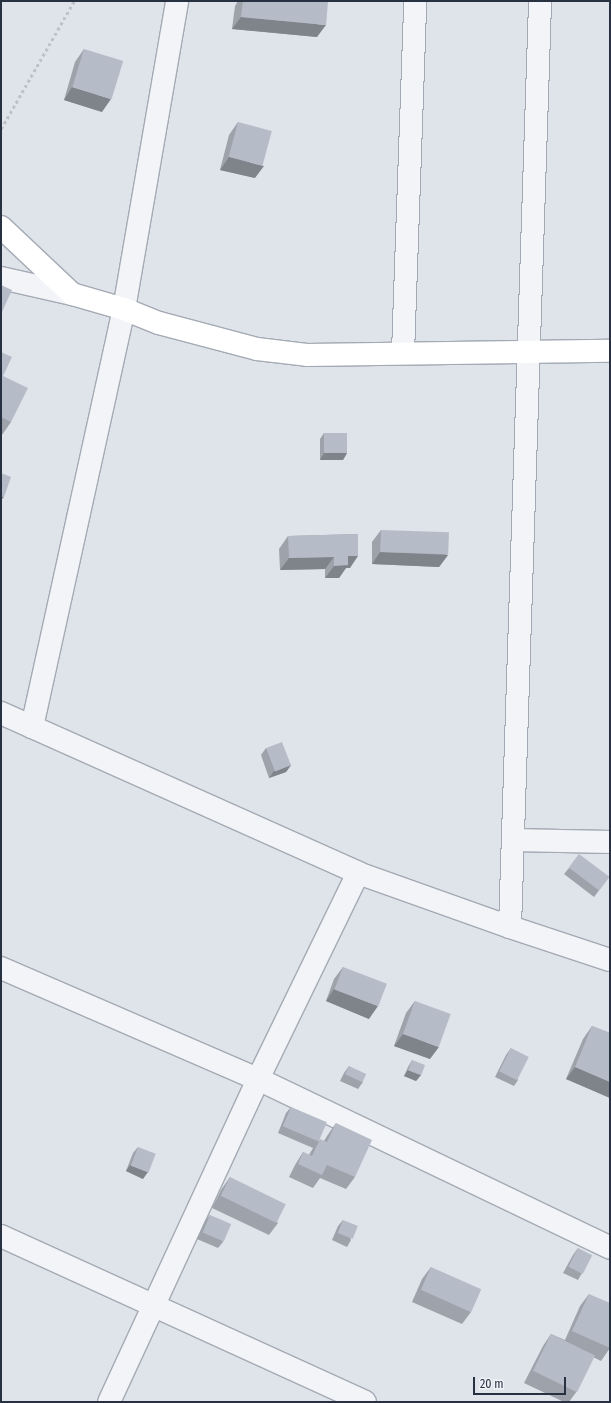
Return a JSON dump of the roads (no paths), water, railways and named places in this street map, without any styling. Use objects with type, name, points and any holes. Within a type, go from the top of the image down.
[{"type":"street","points":[[32,727],[124,309],[177,1]]},
{"type":"street","points":[[403,354],[415,1]]},
{"type":"street","points":[[510,927],[540,1]]},
{"type":"street","points":[[1,227],[72,294]]},
{"type":"street","points":[[1,278],[72,294],[124,309],[159,323],[256,349],[307,355],[610,351]]},
{"type":"street","points":[[1,713],[358,873],[510,927],[610,960]]},
{"type":"street","points":[[513,840],[610,842]]},
{"type":"street","points":[[109,1402],[258,1079],[358,873]]},
{"type":"street","points":[[1,968],[258,1079],[610,1248]]},
{"type":"street","points":[[1,1236],[364,1402]]}]
